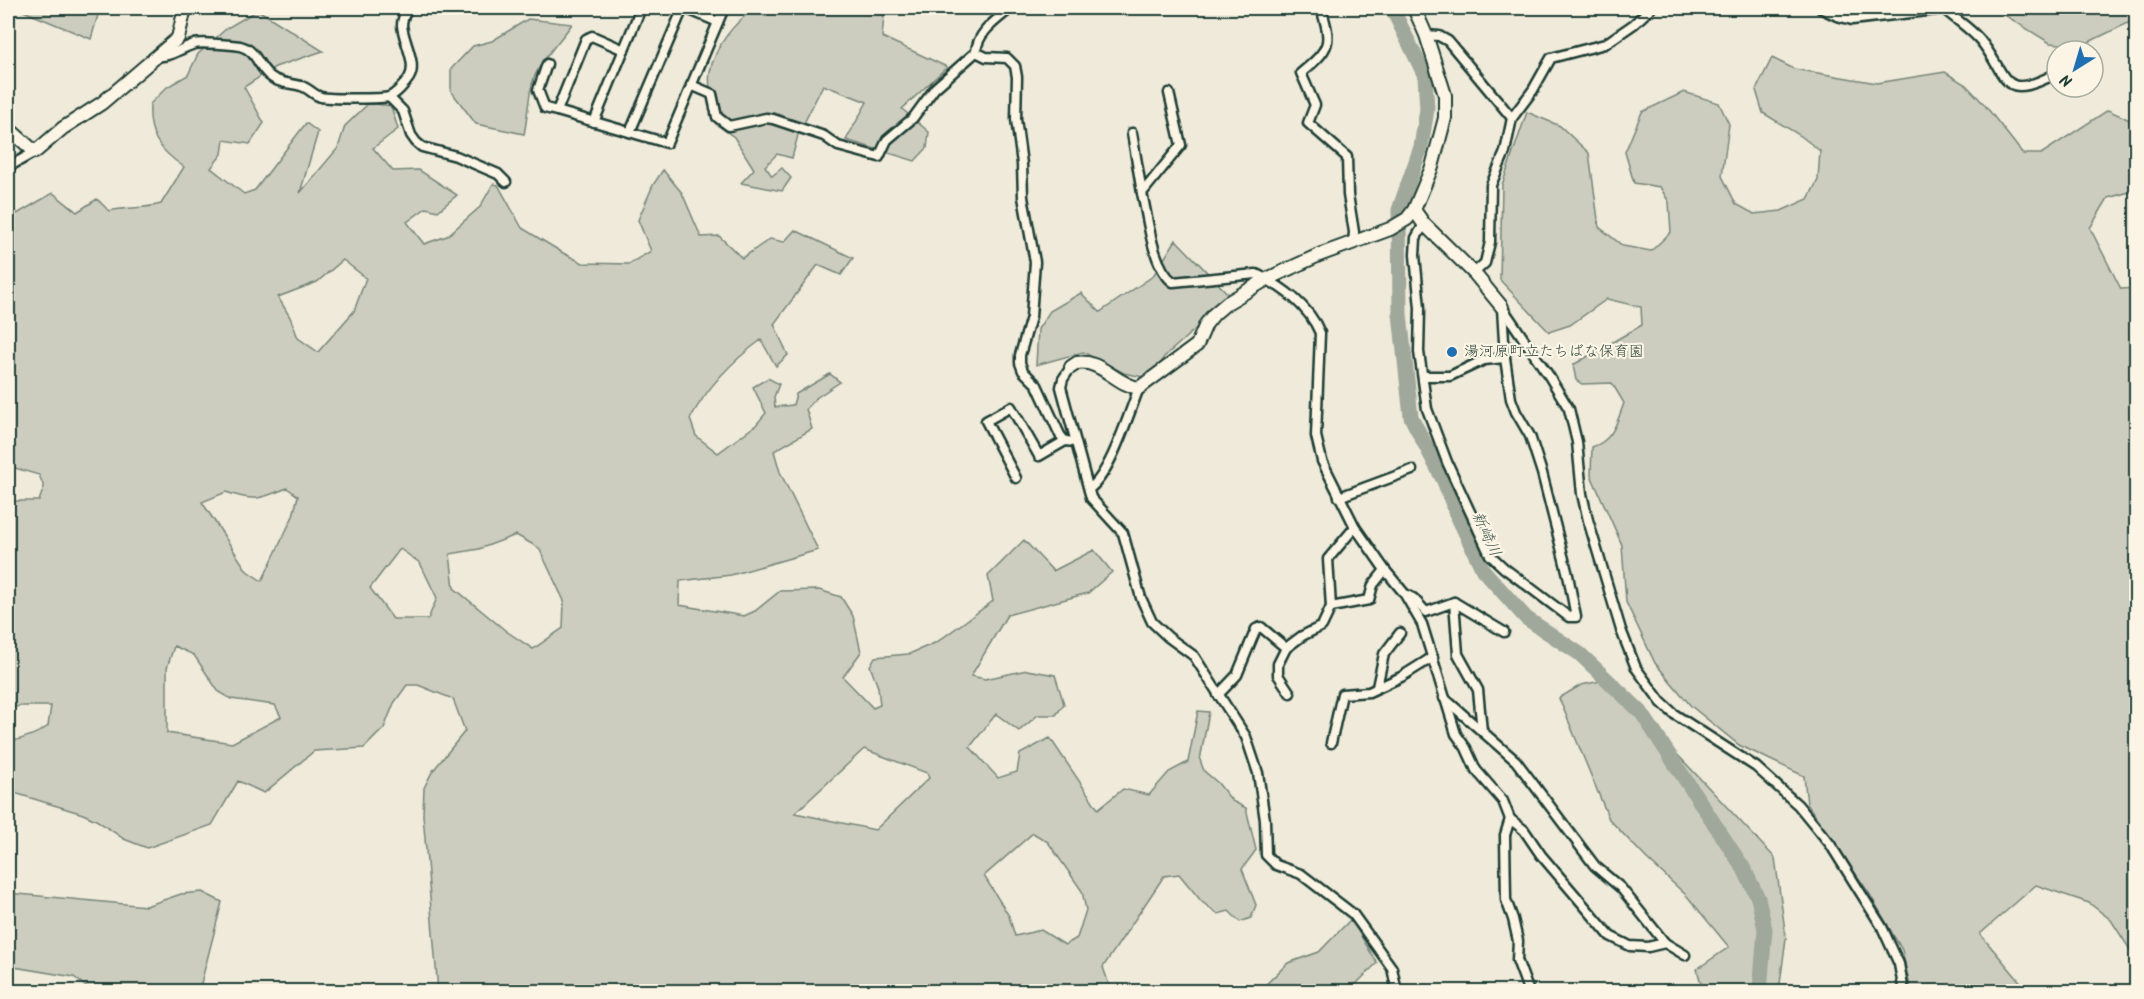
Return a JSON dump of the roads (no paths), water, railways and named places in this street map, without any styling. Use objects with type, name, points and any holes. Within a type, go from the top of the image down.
[{"type":"street","points":[[8,167],[35,152],[63,128],[102,103],[178,38],[185,8]]},
{"type":"street","points":[[156,56],[164,57],[192,44],[202,42],[237,46],[253,52],[263,70],[270,77],[280,82],[306,88],[317,96],[335,99],[389,97],[402,86],[411,73],[402,25],[408,8]]},
{"type":"street","points":[[594,122],[641,8]]},
{"type":"street","points":[[630,132],[684,8],[718,22]]},
{"type":"street","points":[[548,64],[538,90],[545,108],[667,143],[724,8]]},
{"type":"street","points":[[691,85],[712,94],[717,117],[729,126],[766,118],[773,119],[824,135],[838,146],[879,157],[887,140],[913,118],[935,88],[976,52],[976,45],[988,27],[1011,8]]},
{"type":"street","points":[[1321,8],[1328,31],[1327,45],[1322,56],[1301,73],[1315,105],[1308,123],[1347,157],[1353,243]]},
{"type":"street","points":[[1089,489],[1100,478],[1120,438],[1139,388],[1197,345],[1206,324],[1214,314],[1227,303],[1267,279],[1319,255],[1390,229],[1411,215],[1432,167],[1445,118],[1445,95],[1426,35],[1414,8]]},
{"type":"street","points":[[1474,273],[1485,263],[1490,242],[1491,185],[1505,152],[1512,118],[1533,90],[1551,58],[1605,44],[1634,24],[1651,8]]},
{"type":"street","points":[[1820,8],[1852,20],[1944,9],[1979,39],[2003,79],[2023,86],[2036,84],[2045,79]]},
{"type":"street","points":[[1426,35],[1439,36],[1448,41],[1512,118]]},
{"type":"street","points":[[557,111],[586,39],[592,36],[624,50]]},
{"type":"street","points":[[976,52],[986,57],[1007,58],[1015,66],[1023,197],[1035,262],[1031,317],[1020,355],[1020,363],[1023,371],[1037,385],[1054,424],[1065,441]]},
{"type":"street","points":[[1142,193],[1181,145],[1169,93]]},
{"type":"street","points":[[389,97],[403,111],[411,135],[422,147],[456,156],[498,174],[506,182]]},
{"type":"street","points":[[8,128],[35,152]]},
{"type":"street","points":[[1132,133],[1152,243],[1162,268],[1173,282],[1256,274],[1267,279],[1301,304],[1314,318],[1320,333],[1316,435],[1322,461],[1355,527],[1404,593],[1422,624],[1456,734],[1466,748],[1476,770],[1503,801],[1510,819],[1524,830],[1541,855],[1610,936],[1630,946],[1648,947],[1665,943]]},
{"type":"street","points":[[1411,215],[1474,273],[1502,308],[1569,409],[1588,520],[1636,668],[1661,702],[1674,714],[1756,767],[1798,805],[1830,844],[1882,927],[1899,964],[1904,992]]},
{"type":"street","points":[[1424,225],[1416,238],[1420,308],[1419,352],[1427,409],[1436,436],[1490,555],[1569,616],[1576,617],[1568,575],[1542,473],[1530,436],[1511,399],[1505,358],[1502,308]]},
{"type":"street","points":[[1423,376],[1450,376],[1484,360],[1505,358]]},
{"type":"street","points":[[1139,388],[1123,383],[1092,364],[1083,362],[1071,367],[1064,379],[1061,387],[1091,498],[1126,539],[1141,598],[1152,622],[1194,656],[1246,737],[1258,773],[1265,820],[1266,855],[1276,865],[1301,874],[1353,914],[1392,968],[1397,992]]},
{"type":"street","points":[[1016,478],[986,421],[1011,407],[1039,456],[1065,441],[1075,441]]},
{"type":"street","points":[[1339,497],[1412,470]]},
{"type":"street","points":[[1290,693],[1278,675],[1278,664],[1286,648],[1302,636],[1322,626],[1330,607],[1328,559],[1355,527]]},
{"type":"street","points":[[1330,607],[1369,600],[1373,585],[1385,570]]},
{"type":"street","points":[[1404,593],[1413,597],[1426,612],[1454,602]]},
{"type":"street","points":[[1454,602],[1504,632]]},
{"type":"street","points":[[1454,602],[1458,654],[1478,690],[1482,731]]},
{"type":"street","points":[[1218,695],[1237,675],[1256,629],[1261,627],[1286,648]]},
{"type":"street","points":[[1377,687],[1384,654],[1400,633]]},
{"type":"street","points":[[1331,743],[1342,694],[1369,692],[1401,677],[1432,657]]},
{"type":"street","points":[[1443,697],[1516,761],[1595,866],[1621,888],[1665,943],[1685,955]]},
{"type":"street","points":[[1510,819],[1505,835],[1506,900],[1515,930],[1517,960],[1529,992]]},
{"type":"waterway","name":"新崎川","points":[[1392,8],[1425,76],[1427,109],[1421,147],[1399,210],[1400,314],[1411,417],[1444,481],[1483,570],[1526,618],[1580,654],[1641,712],[1744,869],[1758,898],[1765,929],[1760,992]]},
{"type":"place","name":"湯河原町立たちばな保育園","points":[[1452,352]]}]
